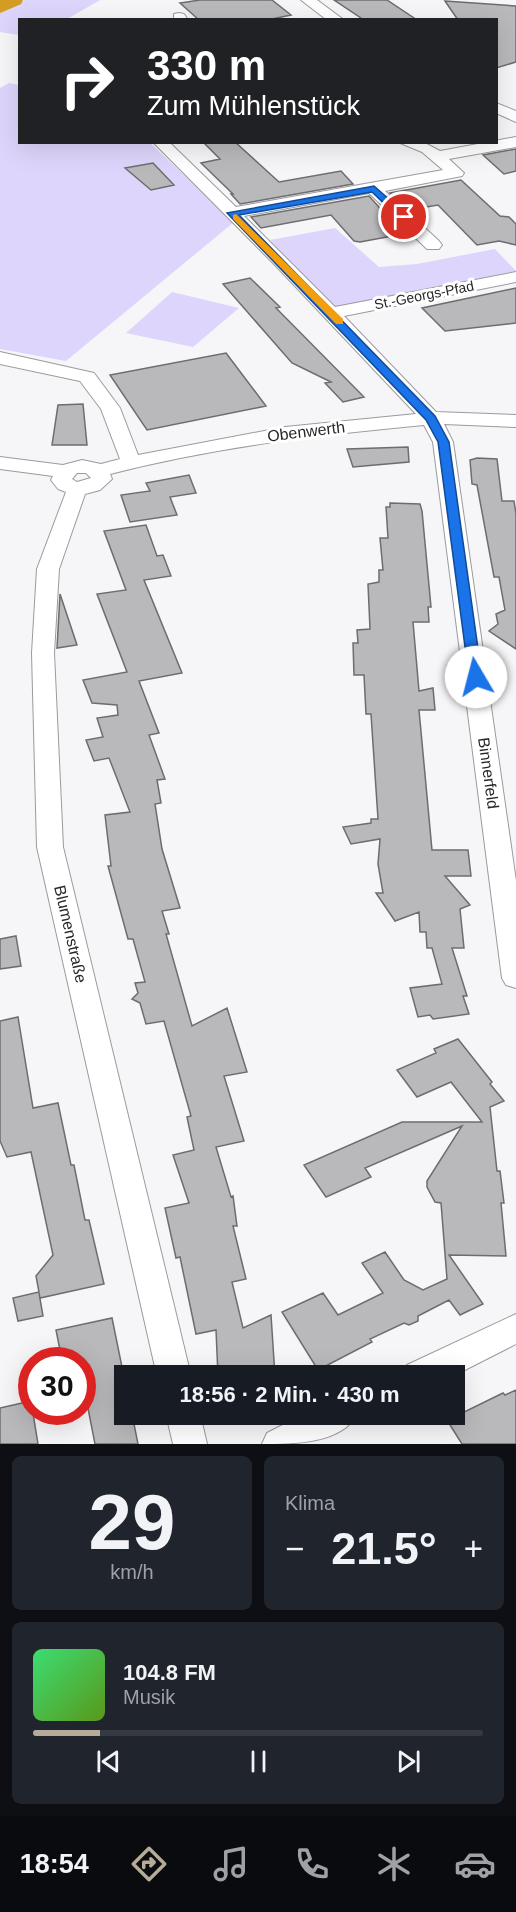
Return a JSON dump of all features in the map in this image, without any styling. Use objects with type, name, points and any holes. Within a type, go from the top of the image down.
[{"type":"highway","points":[[0,7],[14,0]]},
{"type":"street","points":[[308,0],[334,18]]},
{"type":"street","points":[[498,108],[516,117]]},
{"type":"street","points":[[438,156],[516,142]]},
{"type":"street","name":"Binnerfeld","points":[[162,144],[331,313],[431,418],[443,442],[516,978]]},
{"type":"street","points":[[232,213],[456,173],[426,148],[412,144]]},
{"type":"street","points":[[374,189],[433,245]]},
{"type":"street","name":"St.-Georgs-Pfad","points":[[331,313],[516,277]]},
{"type":"street","points":[[0,358],[87,377],[110,408],[131,461]]},
{"type":"street","name":"Obenwerth","points":[[0,463],[72,480],[83,466],[99,471],[131,461],[285,433],[431,418],[516,421]]},
{"type":"street","name":"Blumenstraße","points":[[72,480],[48,569],[43,653],[50,846],[171,1365]]},
{"type":"street","points":[[441,1365],[516,1328]]},
{"type":"street","points":[[186,1425],[190,1444]]},
{"type":"street","points":[[279,1444],[318,1425]]},
{"type":"shaded area","points":[[25,0],[100,0],[69,18],[18,18],[18,35],[0,32],[0,13]]},
{"type":"shaded area","points":[[9,83],[18,85],[18,144],[151,144],[234,222],[66,361],[0,349],[0,88]]},
{"type":"shaded area","points":[[335,228],[379,267],[417,264],[495,249],[516,271],[334,308],[270,240]]},
{"type":"shaded area","points":[[172,292],[239,308],[193,347],[126,333]]},
{"type":"building","points":[[200,0],[272,0],[291,15],[277,18],[197,18],[180,3]]},
{"type":"building","points":[[334,0],[387,0],[414,18],[361,18]]},
{"type":"building","points":[[445,1],[516,6],[516,62],[498,67],[498,18],[457,18]]},
{"type":"building","points":[[205,144],[237,144],[279,182],[341,171],[353,184],[240,204],[231,194],[233,194],[201,163],[220,159]]},
{"type":"building","points":[[516,149],[516,171],[504,174],[483,155]]},
{"type":"building","points":[[153,163],[174,185],[151,190],[125,168]]},
{"type":"building","points":[[461,180],[500,216],[509,217],[516,224],[516,245],[499,241],[477,245],[438,205],[409,210],[390,193]]},
{"type":"building","points":[[369,196],[403,234],[360,242],[354,241],[331,215],[261,228],[251,217]]},
{"type":"building","points":[[250,278],[280,307],[276,308],[364,397],[343,402],[325,383],[331,382],[292,363],[223,284]]},
{"type":"building","points":[[516,288],[516,323],[445,331],[422,308]]},
{"type":"building","points":[[226,353],[266,406],[147,430],[110,375]]},
{"type":"building","points":[[83,404],[87,445],[52,445],[58,405]]},
{"type":"building","points":[[408,447],[409,462],[353,467],[347,449]]},
{"type":"building","points":[[497,459],[502,501],[514,501],[516,514],[516,649],[489,631],[498,624],[496,614],[505,610],[499,577],[494,577],[477,485],[472,484],[470,460]]},
{"type":"building","points":[[189,475],[196,493],[170,497],[177,515],[130,522],[121,495],[150,491],[146,483]]},
{"type":"building","points":[[390,503],[420,504],[422,511],[431,607],[428,607],[429,622],[413,622],[419,691],[433,688],[435,710],[419,710],[432,850],[468,850],[471,876],[445,876],[470,905],[460,909],[464,948],[452,948],[467,996],[463,996],[469,1014],[433,1019],[430,1015],[418,1017],[410,988],[442,984],[432,948],[427,948],[426,932],[420,932],[419,912],[395,921],[376,893],[383,893],[378,864],[380,839],[351,844],[343,827],[371,823],[371,819],[378,819],[371,714],[366,714],[364,675],[354,675],[353,643],[358,643],[357,630],[370,629],[368,584],[379,582],[379,570],[383,570],[380,538],[388,538],[386,507],[390,507]]},
{"type":"building","points":[[146,525],[157,556],[163,555],[171,576],[144,580],[182,673],[139,681],[159,733],[149,735],[165,779],[157,780],[161,803],[155,804],[162,849],[180,908],[162,911],[169,934],[166,934],[192,1026],[227,1008],[247,1072],[224,1076],[244,1141],[216,1147],[231,1197],[233,1196],[237,1226],[233,1226],[246,1279],[232,1282],[243,1328],[271,1315],[274,1365],[218,1365],[216,1330],[196,1334],[180,1257],[176,1258],[165,1208],[189,1203],[173,1155],[194,1150],[187,1117],[191,1116],[164,1021],[146,1024],[140,1003],[132,999],[138,993],[135,983],[145,982],[133,939],[128,939],[108,866],[111,866],[105,815],[130,812],[109,758],[94,761],[86,740],[103,737],[97,718],[118,715],[117,705],[92,703],[83,680],[127,672],[97,594],[126,590],[104,531]]},
{"type":"building","points":[[60,594],[77,645],[57,648]]},
{"type":"building","points":[[16,936],[21,966],[0,969],[0,939]]},
{"type":"building","points":[[18,1017],[33,1108],[58,1103],[71,1165],[74,1165],[85,1220],[89,1220],[104,1284],[40,1298],[39,1293],[43,1316],[18,1321],[13,1298],[39,1292],[36,1276],[53,1255],[31,1152],[7,1157],[0,1141],[0,1021]]},
{"type":"building","points":[[458,1039],[504,1101],[490,1107],[497,1171],[500,1171],[504,1203],[501,1203],[506,1256],[449,1255],[483,1304],[460,1315],[449,1300],[418,1316],[418,1321],[409,1325],[404,1323],[370,1339],[372,1342],[328,1365],[315,1365],[282,1312],[323,1293],[338,1315],[383,1293],[362,1263],[385,1252],[404,1280],[423,1290],[447,1279],[441,1203],[435,1202],[427,1187],[427,1181],[462,1126],[365,1168],[371,1177],[326,1197],[304,1165],[402,1122],[482,1122],[451,1082],[417,1097],[397,1070],[436,1053],[434,1049]]},
{"type":"building","points":[[112,1318],[122,1365],[114,1365],[114,1425],[134,1425],[138,1444],[95,1444],[91,1425],[96,1425],[96,1347],[59,1347],[56,1330]]},
{"type":"building","points":[[516,1390],[516,1444],[462,1444],[450,1425],[465,1425],[465,1412],[503,1393],[505,1395]]},
{"type":"building","points":[[18,1404],[18,1425],[35,1425],[38,1444],[0,1444],[0,1408]]},
{"type":"slow traffic","points":[[236,217],[339,322]]},
{"type":"route","points":[[404,217],[374,189],[232,213],[431,418],[443,442],[476,677]]}]
